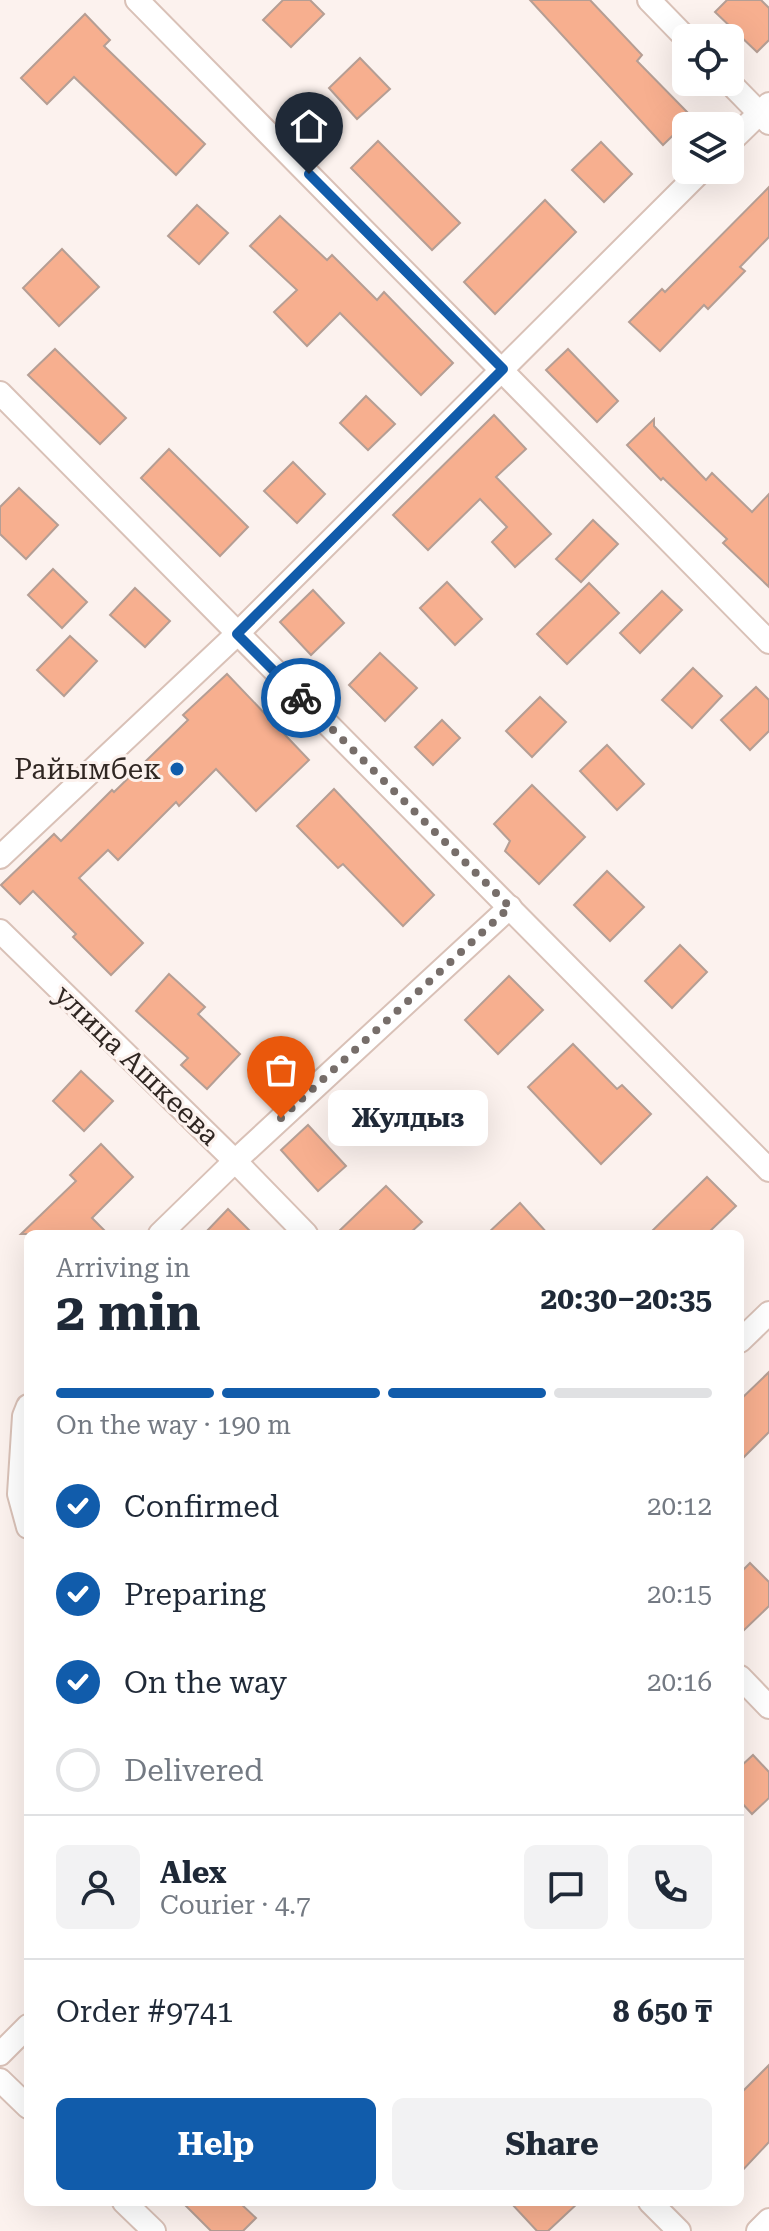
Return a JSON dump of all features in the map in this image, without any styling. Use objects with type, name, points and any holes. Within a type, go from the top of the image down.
[{"type":"street","points":[[137,0],[769,642]]},
{"type":"street","points":[[649,0],[672,24]]},
{"type":"street","points":[[744,95],[766,114],[744,131]]},
{"type":"street","points":[[0,857],[237,634],[688,184]]},
{"type":"street","points":[[0,393],[769,1170]]},
{"type":"street","points":[[164,1230],[510,907]]},
{"type":"street","name":"улица Ашкеева","points":[[0,931],[302,1230]]},
{"type":"street","points":[[744,1337],[769,1313]]},
{"type":"street","points":[[24,1416],[19,1494],[24,1512]]},
{"type":"street","points":[[744,1681],[769,1707]]},
{"type":"street","points":[[0,2054],[24,2030]]},
{"type":"street","points":[[0,2080],[24,2103]]},
{"type":"street","points":[[128,2206],[154,2231]]},
{"type":"street","points":[[654,2206],[679,2231]]},
{"type":"street","points":[[758,2231],[769,2220]]},
{"type":"building","points":[[283,0],[310,0],[324,14],[291,47],[263,20]]},
{"type":"building","points":[[530,0],[590,0],[642,55],[637,61],[687,112],[672,112],[672,136],[663,145]]},
{"type":"building","points":[[727,0],[761,0],[769,8],[769,40],[757,52],[744,40],[744,24],[728,24],[715,12]]},
{"type":"building","points":[[85,14],[110,40],[104,46],[205,144],[176,175],[74,77],[47,104],[21,78]]},
{"type":"building","points":[[360,58],[390,89],[357,119],[329,88]]},
{"type":"building","points":[[378,141],[460,223],[432,250],[351,168]]},
{"type":"building","points":[[601,142],[632,174],[604,202],[572,170]]},
{"type":"building","points":[[769,187],[769,237],[740,267],[745,271],[708,309],[704,305],[660,351],[629,322],[662,289],[665,292]]},
{"type":"building","points":[[545,200],[576,232],[495,314],[464,282]]},
{"type":"building","points":[[197,205],[228,233],[199,264],[168,236]]},
{"type":"building","points":[[280,216],[327,260],[332,255],[377,300],[384,292],[453,363],[421,395],[340,313],[307,346],[274,312],[297,290],[250,246]]},
{"type":"building","points":[[62,249],[99,287],[59,326],[23,288]]},
{"type":"building","points":[[55,349],[126,418],[100,444],[28,375]]},
{"type":"building","points":[[568,349],[618,401],[597,422],[546,370]]},
{"type":"building","points":[[366,396],[395,424],[368,450],[340,423]]},
{"type":"building","points":[[494,415],[526,449],[496,477],[551,534],[515,567],[492,542],[507,527],[480,499],[428,550],[393,515]]},
{"type":"building","points":[[654,419],[654,426],[706,480],[712,473],[752,512],[769,494],[769,587],[723,543],[727,539],[627,445]]},
{"type":"building","points":[[169,449],[248,527],[220,556],[141,478]]},
{"type":"building","points":[[293,462],[325,494],[297,523],[264,491]]},
{"type":"building","points":[[19,488],[58,525],[26,559],[0,534],[0,507]]},
{"type":"building","points":[[593,520],[618,544],[581,582],[556,559]]},
{"type":"building","points":[[53,569],[87,602],[62,628],[28,595]]},
{"type":"building","points":[[447,582],[482,619],[455,645],[420,608]]},
{"type":"building","points":[[589,583],[619,613],[567,664],[537,634]]},
{"type":"building","points":[[135,588],[170,621],[145,647],[110,615]]},
{"type":"building","points":[[313,590],[344,623],[311,655],[280,622]]},
{"type":"building","points":[[662,591],[682,610],[640,653],[620,633]]},
{"type":"building","points":[[70,636],[97,661],[64,696],[37,670]]},
{"type":"building","points":[[380,653],[417,688],[385,721],[349,685]]},
{"type":"building","points":[[693,668],[722,696],[692,728],[662,700]]},
{"type":"building","points":[[227,674],[309,760],[256,811],[216,769],[179,806],[176,802],[118,860],[108,850],[79,878],[143,943],[111,975],[33,891],[20,904],[1,885],[54,834],[61,841],[112,790],[114,792],[188,720],[183,715]]},
{"type":"building","points":[[756,687],[769,700],[769,731],[750,750],[721,720]]},
{"type":"building","points":[[540,697],[566,722],[532,757],[506,731]]},
{"type":"building","points":[[442,720],[460,738],[433,765],[415,747]]},
{"type":"building","points":[[607,745],[644,784],[617,810],[580,771]]},
{"type":"building","points":[[532,785],[585,837],[539,884],[505,851],[510,841],[494,824]]},
{"type":"building","points":[[334,789],[434,895],[403,926],[343,864],[338,868],[297,826]]},
{"type":"building","points":[[607,871],[644,907],[610,941],[574,905]]},
{"type":"building","points":[[680,945],[707,972],[672,1008],[645,981]]},
{"type":"building","points":[[169,974],[205,1007],[198,1014],[240,1054],[207,1089],[181,1065],[188,1058],[136,1011]]},
{"type":"building","points":[[509,976],[543,1010],[498,1054],[465,1020]]},
{"type":"building","points":[[573,1044],[617,1089],[622,1085],[651,1114],[601,1164],[528,1087]]},
{"type":"building","points":[[81,1071],[113,1101],[84,1131],[53,1101]]},
{"type":"building","points":[[308,1125],[346,1166],[318,1191],[281,1150]]},
{"type":"building","points":[[101,1144],[133,1177],[92,1218],[104,1230],[25,1230],[76,1181],[70,1175]]},
{"type":"building","points":[[707,1177],[736,1206],[711,1230],[653,1230]]},
{"type":"building","points":[[386,1186],[422,1222],[413,1230],[340,1230]]},
{"type":"building","points":[[520,1203],[544,1230],[491,1230]]},
{"type":"building","points":[[228,1209],[249,1230],[208,1230]]},
{"type":"building","points":[[769,1372],[769,1432],[744,1457],[744,1396]]},
{"type":"building","points":[[750,1563],[769,1582],[769,1606],[744,1630],[744,1569]]},
{"type":"building","points":[[753,1755],[769,1772],[769,1798],[752,1814],[744,1805],[744,1763]]},
{"type":"building","points":[[769,2065],[769,2142],[744,2169],[744,2090]]},
{"type":"building","points":[[186,2206],[243,2206],[256,2218],[243,2231],[211,2231]]},
{"type":"building","points":[[514,2206],[575,2206],[548,2231],[537,2231]]},
{"type":"way so far","points":[[281,1118],[510,907],[301,698]]},
{"type":"place","name":"Райымбек","points":[[177,769]]},
{"type":"place","name":"Жулдыз","points":[[281,1118]]},
{"type":"route","points":[[301,698],[237,634],[503,369],[309,174]]}]
